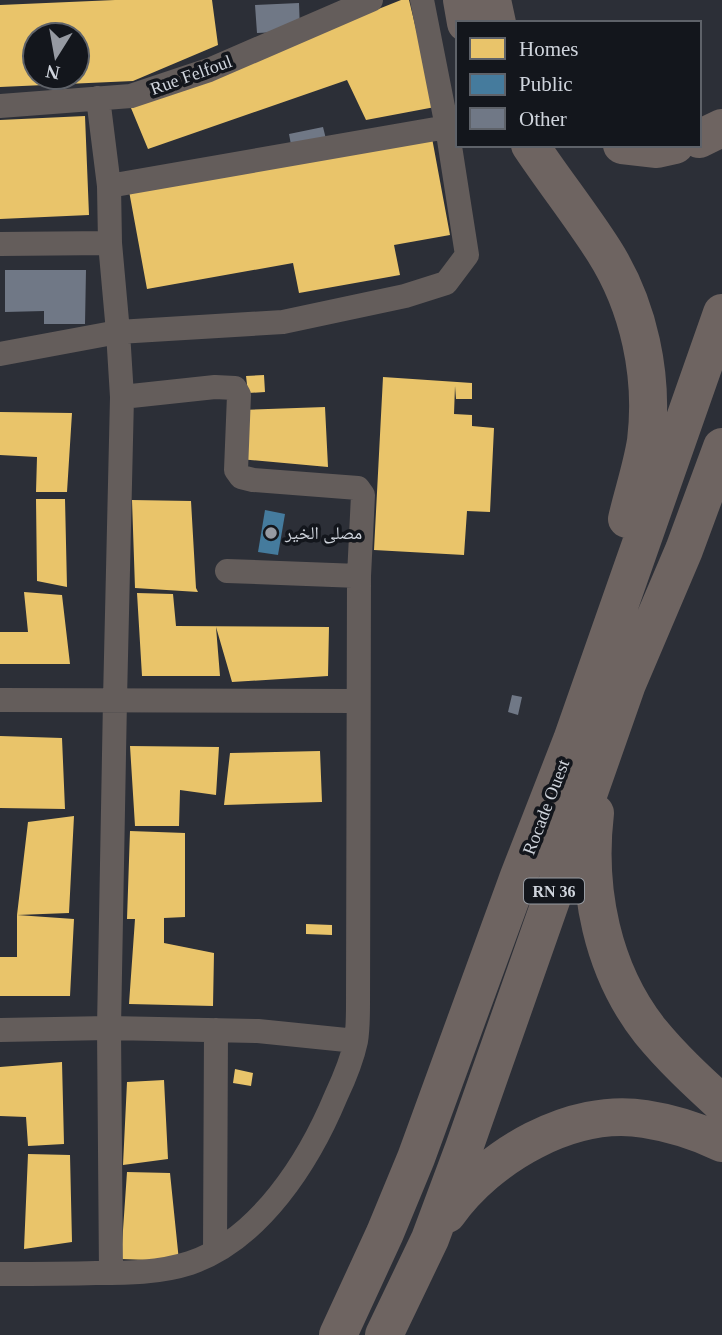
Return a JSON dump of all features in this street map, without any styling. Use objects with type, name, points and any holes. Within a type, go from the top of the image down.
[{"type":"highway","points":[[463,0],[467,21]]},
{"type":"highway","points":[[492,0],[497,21]]},
{"type":"highway","points":[[701,138],[722,128]]},
{"type":"highway","points":[[531,147],[605,252],[624,287],[638,329],[646,368],[648,407],[645,441],[580,719]]},
{"type":"highway","points":[[640,147],[666,147]]},
{"type":"highway","name":"Rocade Ouest","points":[[338,1335],[416,1158],[519,876],[580,719],[722,313]]},
{"type":"highway","name":"Rocade Ouest","points":[[384,1335],[430,1239],[627,684],[684,550],[722,447]]},
{"type":"highway","points":[[602,756],[592,862],[601,929],[610,959],[628,997],[649,1030],[674,1059],[722,1104]]},
{"type":"highway","points":[[430,1239],[473,1183],[519,1147],[545,1134],[611,1118],[644,1118],[677,1126],[722,1143]]},
{"type":"street","name":"Rue Felfoul","points":[[0,106],[131,96],[209,70],[371,0]]},
{"type":"street","points":[[0,354],[118,332],[283,322],[405,296],[446,283],[467,255],[447,127],[422,0]]},
{"type":"street","points":[[98,98],[109,186],[110,243],[122,397],[109,1028],[111,1273]]},
{"type":"street","points":[[109,186],[447,127]]},
{"type":"street","points":[[0,244],[110,243]]},
{"type":"street","points":[[0,1274],[154,1272],[191,1263],[243,1233],[273,1203],[304,1160],[327,1117],[347,1071],[356,1041],[359,1004],[359,576],[363,495],[358,488],[241,477],[236,470],[239,395],[235,388],[215,387],[122,397]]},
{"type":"street","points":[[227,571],[359,576]]},
{"type":"street","points":[[0,700],[358,701]]},
{"type":"street","points":[[0,1030],[109,1028],[258,1031],[356,1041]]},
{"type":"street","points":[[215,1251],[216,1030]]},
{"type":"building: Homes","points":[[115,0],[212,0],[218,45],[133,81],[91,83],[91,21],[21,21],[21,86],[0,87],[0,5]]},
{"type":"building: Homes","points":[[401,0],[409,0],[435,107],[366,120],[347,80],[148,149],[131,108]]},
{"type":"building: Homes","points":[[85,116],[89,215],[0,219],[0,120]]},
{"type":"building: Homes","points":[[432,138],[450,235],[394,245],[400,275],[299,293],[293,263],[147,289],[129,191]]},
{"type":"building: Homes","points":[[264,375],[265,392],[248,393],[246,376]]},
{"type":"building: Homes","points":[[383,377],[472,383],[472,399],[456,399],[455,386],[454,414],[472,415],[472,426],[494,428],[490,512],[467,511],[464,555],[374,550]]},
{"type":"building: Homes","points":[[325,407],[328,467],[239,459],[240,410]]},
{"type":"building: Homes","points":[[0,412],[72,413],[67,492],[36,492],[37,457],[0,455]]},
{"type":"building: Homes","points":[[36,499],[65,499],[67,587],[37,581]]},
{"type":"building: Homes","points":[[132,500],[191,501],[198,592],[135,588]]},
{"type":"building: Homes","points":[[24,592],[62,595],[70,664],[0,664],[0,632],[28,632]]},
{"type":"building: Homes","points":[[137,593],[173,594],[176,626],[329,627],[328,676],[232,682],[216,627],[220,676],[142,676]]},
{"type":"building: Homes","points":[[0,736],[62,738],[65,809],[0,808]]},
{"type":"building: Homes","points":[[130,746],[219,747],[216,795],[180,790],[179,826],[135,826]]},
{"type":"building: Homes","points":[[320,751],[322,802],[224,805],[230,753]]},
{"type":"building: Homes","points":[[74,816],[69,913],[17,915],[28,822]]},
{"type":"building: Homes","points":[[130,831],[185,833],[185,917],[164,918],[164,943],[214,953],[213,1006],[129,1004],[135,919],[127,919]]},
{"type":"building: Homes","points":[[17,915],[74,919],[70,996],[0,996],[0,957],[17,957]]},
{"type":"building: Homes","points":[[306,924],[332,925],[332,935],[306,934]]},
{"type":"building: Homes","points":[[62,1062],[64,1144],[28,1146],[26,1117],[0,1116],[0,1067]]},
{"type":"building: Homes","points":[[235,1069],[253,1073],[251,1086],[233,1083]]},
{"type":"building: Homes","points":[[164,1080],[168,1159],[123,1165],[127,1082]]},
{"type":"building: Homes","points":[[28,1154],[70,1155],[72,1242],[24,1249]]},
{"type":"building: Homes","points":[[127,1172],[170,1173],[179,1261],[121,1259]]},
{"type":"building: Public","points":[[265,510],[285,514],[278,555],[258,552]]},
{"type":"building: Other","points":[[299,3],[300,31],[257,33],[255,5]]},
{"type":"building: Other","points":[[323,127],[327,143],[292,150],[289,134]]},
{"type":"building: Other","points":[[5,270],[86,270],[85,324],[44,324],[44,311],[5,312]]},
{"type":"building: Other","points":[[512,695],[522,697],[518,715],[508,712]]},
{"type":"place","name":"مصلى الخير","points":[[271,533]]}]
